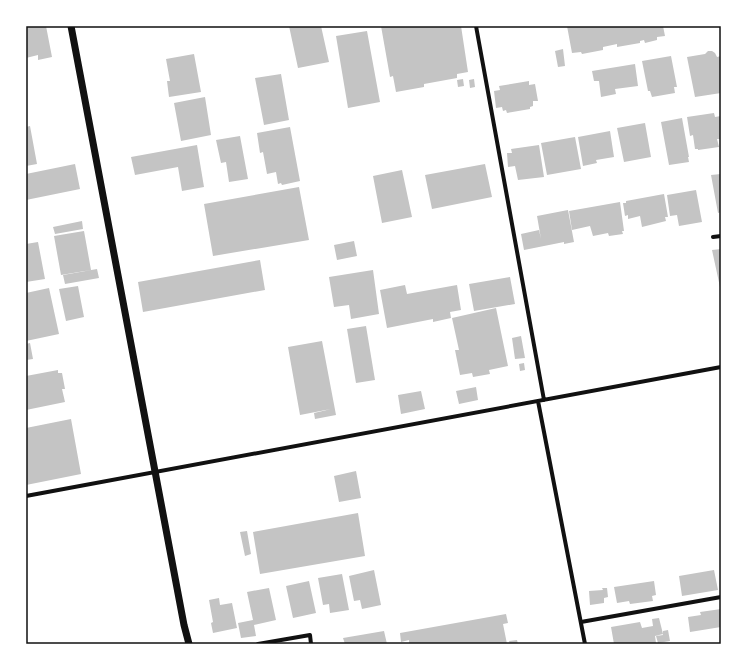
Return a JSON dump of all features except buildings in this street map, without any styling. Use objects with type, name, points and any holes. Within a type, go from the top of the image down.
[{"type":"street","points":[[71,26],[182,618],[189,644]]},
{"type":"street","points":[[476,26],[544,400]]},
{"type":"street","points":[[714,237],[721,236]]},
{"type":"street","points":[[26,496],[721,367]]},
{"type":"street","points":[[538,401],[585,644]]},
{"type":"street","points":[[581,622],[721,597]]},
{"type":"street","points":[[258,644],[310,635],[312,644]]}]
